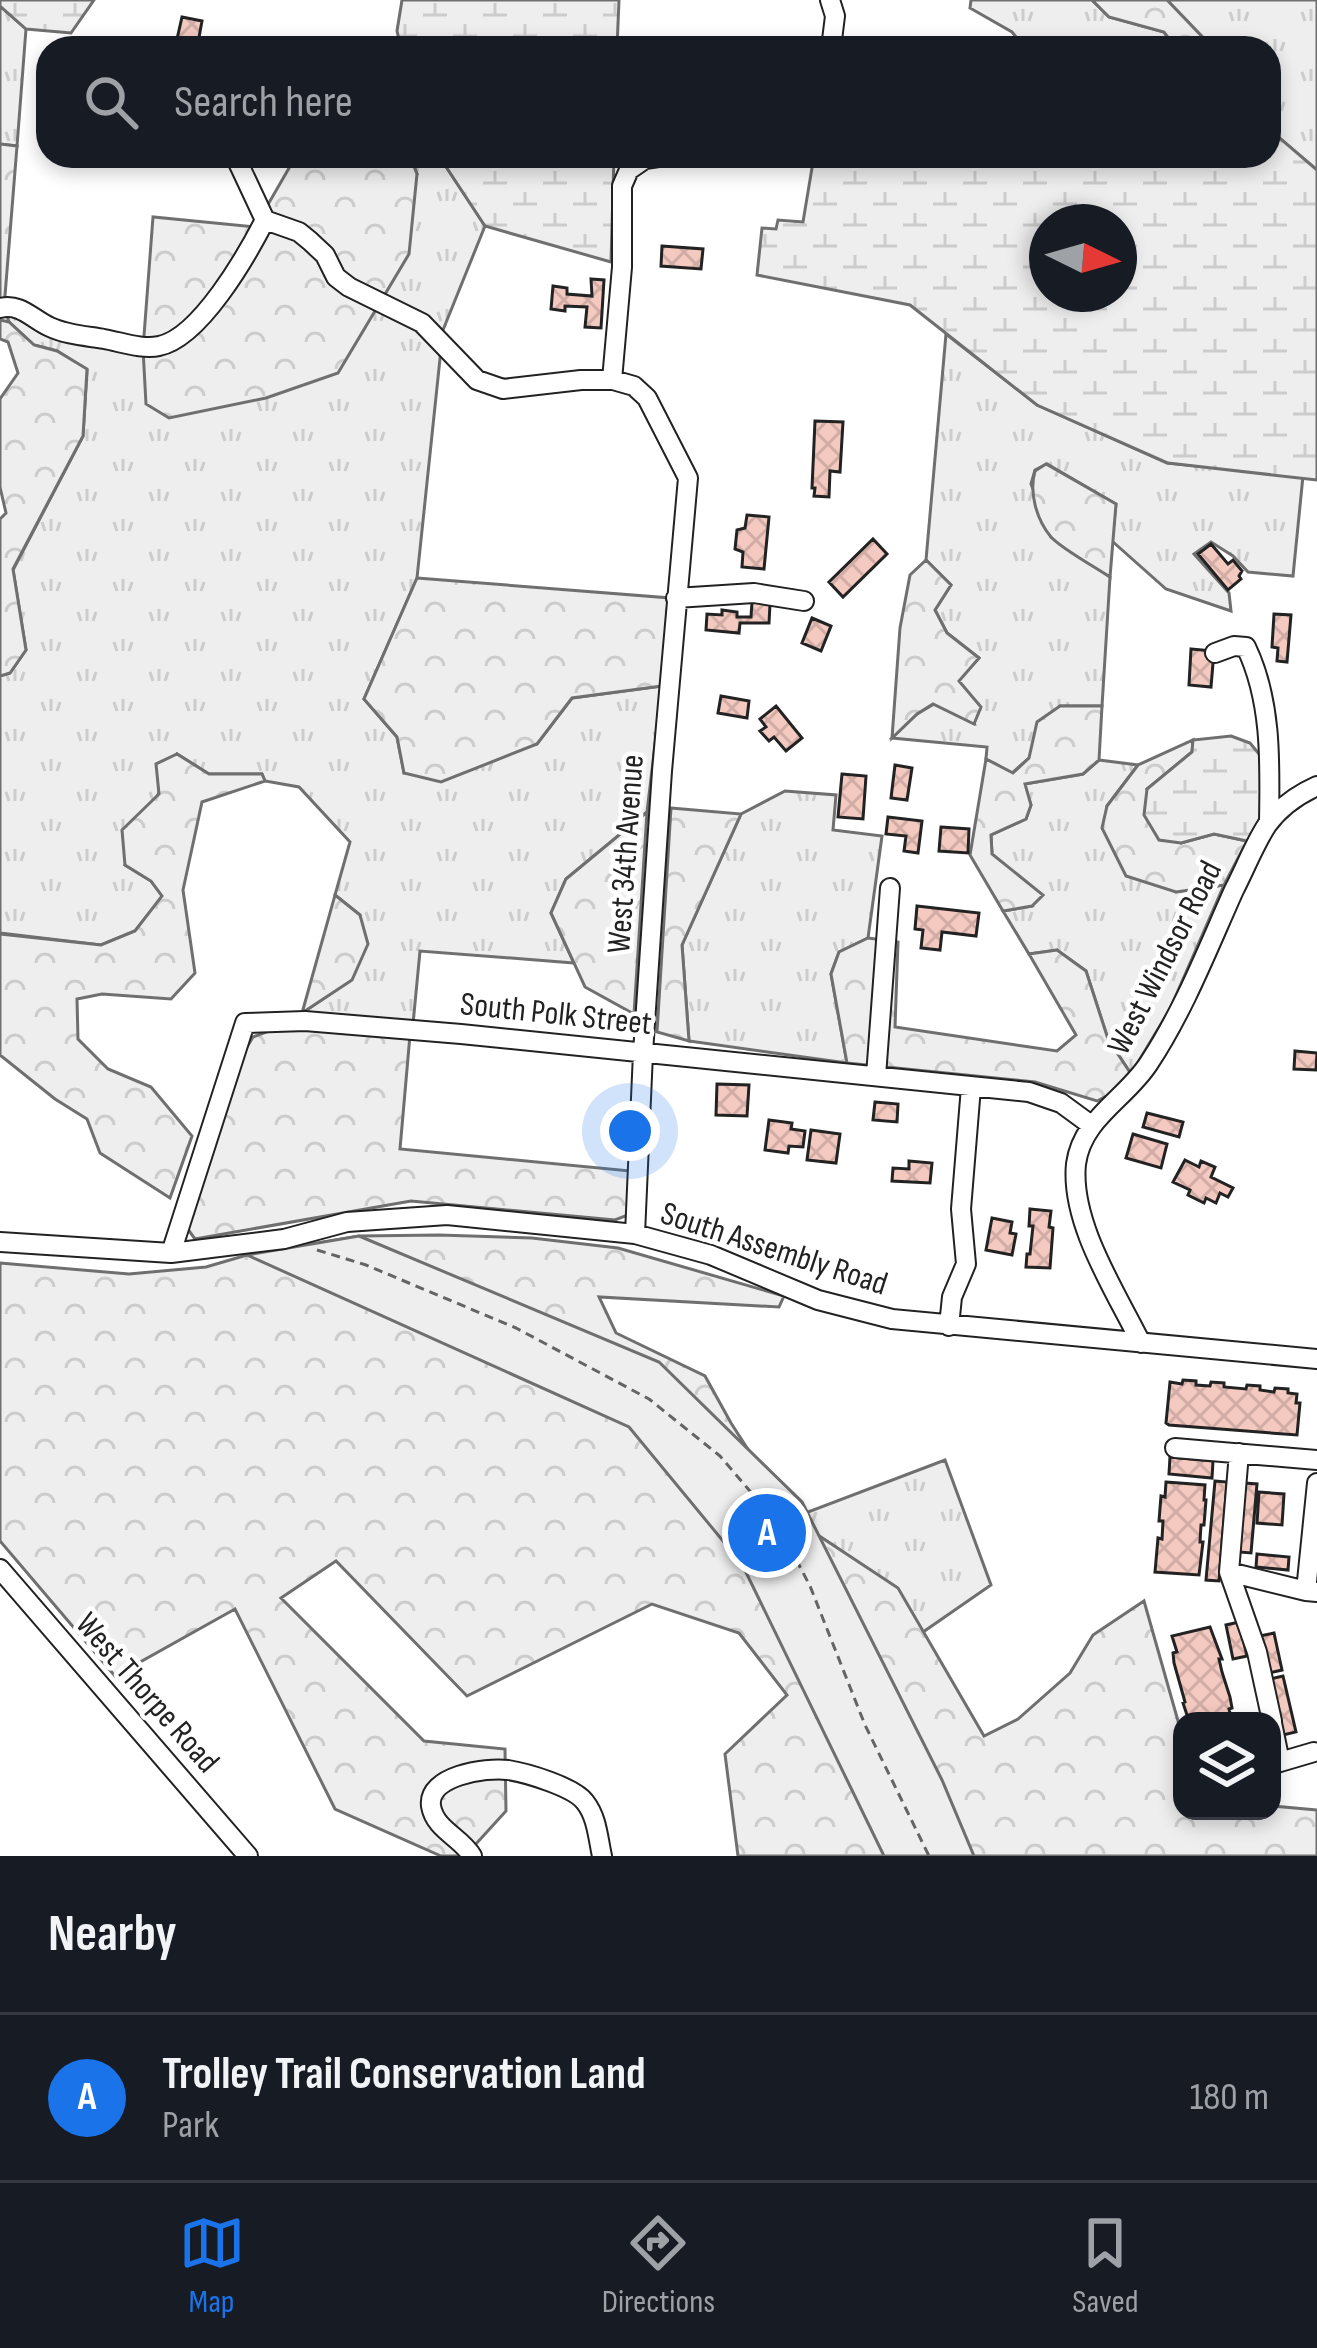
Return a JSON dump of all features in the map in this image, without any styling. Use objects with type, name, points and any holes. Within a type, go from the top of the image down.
[{"type":"street","points":[[830,0],[835,16],[832,36]]},
{"type":"street","points":[[241,168],[265,220],[299,232],[325,255],[336,277],[422,323],[477,380],[503,389],[612,380],[622,267],[622,186],[631,168]]},
{"type":"street","points":[[0,308],[16,308],[69,333],[157,347],[193,326],[222,291],[265,220]]},
{"type":"street","name":"West 34th Avenue","points":[[612,380],[634,386],[647,398],[688,478],[643,1053],[635,1234]]},
{"type":"street","points":[[676,598],[754,593],[805,602]]},
{"type":"street","points":[[1215,653],[1246,647],[1256,666],[1264,699],[1269,822]]},
{"type":"street","name":"West Windsor Road","points":[[1091,1125],[1129,1090],[1150,1062],[1269,822],[1295,796],[1317,787]]},
{"type":"street","points":[[876,1076],[890,888]]},
{"type":"street","name":"South Polk Street","points":[[171,1253],[245,1023],[305,1021],[1029,1092],[1061,1103],[1091,1125]]},
{"type":"street","points":[[950,1326],[952,1297],[966,1264],[961,1209],[971,1087]]},
{"type":"street","points":[[1091,1125],[1076,1168],[1081,1213],[1141,1343]]},
{"type":"street","name":"South Assembly Road","points":[[0,1242],[171,1253],[284,1239],[347,1222],[446,1215],[635,1234],[711,1255],[818,1300],[873,1316],[1317,1358]]},
{"type":"street","points":[[1175,1448],[1317,1460]]},
{"type":"street","points":[[1239,1453],[1229,1572],[1257,1652],[1270,1712]]},
{"type":"street","points":[[1229,1572],[1312,1592],[1317,1483]]},
{"type":"street","name":"West Thorpe Road","points":[[0,1569],[248,1856]]},
{"type":"street","points":[[1281,1762],[1314,1752]]},
{"type":"street","points":[[472,1856],[439,1825],[431,1805],[433,1790],[467,1774],[508,1770],[571,1790],[585,1802],[596,1823],[602,1856]]},
{"type":"path","points":[[318,1250],[366,1265],[516,1328],[649,1399],[720,1456],[786,1540],[810,1586],[865,1725],[929,1856]]},
{"type":"green space","points":[[0,0],[94,0],[71,33],[26,29],[0,6]]},
{"type":"green space","points":[[402,0],[619,0],[618,36],[398,36]]},
{"type":"green space","points":[[971,0],[1092,0],[1109,17],[1167,36],[1015,36],[970,8]]},
{"type":"green space","points":[[1092,0],[1167,0],[1202,36],[1167,36],[1109,17]]},
{"type":"green space","points":[[1167,0],[1317,0],[1317,170],[1281,139],[1281,36],[1202,36]]},
{"type":"green space","points":[[0,6],[26,29],[17,146],[0,144]]},
{"type":"green space","points":[[1281,139],[1317,170],[1317,480],[1168,463],[1037,405],[910,305],[757,275],[762,228],[776,229],[778,220],[803,222],[812,168],[1281,168]]},
{"type":"green space","points":[[0,144],[17,146],[4,308],[0,308]]},
{"type":"green space","points":[[289,168],[415,168],[417,174],[409,254],[338,373],[266,398],[169,418],[146,404],[143,349],[153,217],[255,227]]},
{"type":"green space","points":[[415,168],[447,168],[485,226],[443,330],[417,578],[364,699],[397,737],[404,773],[537,744],[572,698],[662,686],[647,812],[566,879],[551,913],[574,963],[420,951],[413,1024],[302,1013],[351,980],[360,915],[335,895],[350,842],[299,787],[265,781],[262,774],[209,774],[177,754],[125,865],[151,881],[163,896],[135,931],[101,945],[0,933],[0,676],[10,673],[26,650],[13,570],[83,436],[87,370],[57,351],[34,345],[9,322],[4,308],[143,349],[417,174]]},
{"type":"green space","points":[[447,168],[614,168],[611,262],[485,226]]},
{"type":"green space","points":[[0,320],[9,322],[34,345],[57,351],[87,369],[83,436],[13,569],[26,650],[10,673],[0,676],[0,519],[6,513],[0,487],[0,399],[18,373],[8,342],[0,339]]},
{"type":"green space","points":[[946,334],[1037,405],[1167,463],[1303,476],[1293,576],[1248,572],[1211,542],[1194,554],[1229,593],[1231,611],[1166,589],[1112,541],[1116,504],[1047,464],[1035,470],[1031,484],[1051,537],[1110,577],[1102,706],[1060,706],[1029,758],[1012,773],[986,759],[987,747],[892,738],[934,704],[974,723],[958,681],[979,658],[947,633],[935,610],[951,585],[926,560]]},
{"type":"green space","points":[[1046,464],[1116,504],[1110,577],[1056,542],[1041,522],[1033,479],[1035,471]]},
{"type":"green space","points":[[926,560],[951,585],[935,610],[947,633],[979,658],[959,681],[981,707],[974,724],[933,704],[892,738],[900,628],[910,575]]},
{"type":"green space","points":[[417,578],[670,598],[662,686],[572,698],[537,744],[441,782],[404,773],[397,737],[364,699]]},
{"type":"green space","points":[[1060,706],[1102,706],[1099,760],[1083,774],[1025,784],[1031,805],[1026,819],[991,835],[992,854],[1043,895],[1032,906],[1003,911],[970,855],[986,759],[1013,773],[1029,758],[1037,722]]},
{"type":"green space","points":[[1231,736],[1250,743],[1264,760],[1263,814],[1247,841],[1214,834],[1181,843],[1159,840],[1144,815],[1147,789],[1192,752],[1193,740]]},
{"type":"green space","points":[[1193,740],[1192,752],[1147,789],[1181,843],[1214,834],[1247,841],[1224,885],[1176,892],[1126,876],[1102,828],[1107,806],[1138,765]]},
{"type":"green space","points":[[177,754],[209,774],[262,774],[265,781],[202,802],[183,890],[195,973],[171,999],[102,994],[77,999],[78,1039],[108,1069],[151,1087],[192,1136],[170,1198],[100,1153],[87,1119],[0,1055],[0,934],[101,945],[135,931],[162,896],[151,881],[125,865],[122,830],[159,794],[156,764]]},
{"type":"green space","points":[[1099,760],[1138,765],[1107,806],[1176,892],[1224,885],[1170,1009],[1131,1074],[1108,1039],[1086,971],[1057,950],[1029,954],[1003,911],[1032,906],[992,854],[991,835],[1026,819],[1031,805],[1024,784],[1083,774]]},
{"type":"green space","points":[[785,791],[836,795],[833,830],[882,836],[868,938],[839,952],[831,974],[847,1063],[689,1041],[682,945],[741,814]]},
{"type":"green space","points":[[671,808],[741,814],[682,945],[689,1041],[657,1032]]},
{"type":"green space","points":[[647,812],[634,1014],[585,987],[551,913],[566,879]]},
{"type":"green space","points":[[335,895],[360,915],[368,944],[352,980],[302,1013]]},
{"type":"green space","points":[[868,938],[898,942],[895,1027],[1057,1051],[1076,1035],[1029,954],[1057,950],[1086,971],[1108,1039],[1131,1074],[1118,1090],[1097,1101],[1035,1082],[847,1063],[831,974],[839,952]]},
{"type":"green space","points":[[277,1028],[410,1035],[400,1149],[631,1171],[628,1215],[615,1220],[411,1201],[195,1239],[187,1228],[244,1052],[253,1037]]},
{"type":"green space","points":[[359,1236],[532,1238],[618,1248],[784,1296],[779,1307],[599,1297],[616,1333],[705,1376],[792,1518],[898,1588],[984,1736],[1018,1719],[1070,1673],[1093,1635],[1144,1601],[1175,1712],[1173,1820],[1281,1820],[1281,1807],[1317,1810],[1317,1856],[738,1856],[725,1754],[787,1695],[739,1633],[652,1604],[467,1696],[336,1561],[281,1598],[424,1741],[505,1749],[506,1811],[465,1856],[441,1856],[335,1809],[235,1609],[115,1676],[0,1541],[0,1263],[129,1274],[206,1267],[247,1255]]},
{"type":"green space","points":[[359,1236],[659,1362],[802,1502],[942,1780],[974,1856],[884,1856],[742,1564],[629,1427],[247,1255]]},
{"type":"green space","points":[[945,1460],[991,1585],[923,1632],[897,1588],[792,1518]]},
{"type":"building","points":[[182,17],[202,21],[199,36],[178,36]]},
{"type":"building","points":[[662,246],[703,249],[701,269],[661,266]]},
{"type":"building","points":[[591,279],[604,280],[601,328],[585,327],[587,307],[551,309],[553,286],[567,288],[567,294],[592,296]]},
{"type":"building","points":[[815,421],[843,422],[840,472],[830,471],[829,497],[814,496],[812,488]]},
{"type":"building","points":[[747,515],[769,517],[764,569],[742,567],[743,552],[735,549],[737,530],[745,528]]},
{"type":"building","points":[[873,539],[887,554],[843,597],[829,582]]},
{"type":"building","points":[[1211,544],[1228,564],[1233,560],[1242,571],[1241,579],[1228,590],[1198,554]]},
{"type":"building","points":[[752,602],[770,604],[769,623],[740,623],[739,633],[706,630],[707,614],[722,615],[722,610],[751,617]]},
{"type":"building","points":[[1274,614],[1291,615],[1287,662],[1277,661],[1278,648],[1272,647]]},
{"type":"building","points":[[812,618],[831,626],[821,651],[802,643]]},
{"type":"building","points":[[1191,649],[1214,651],[1211,687],[1189,685]]},
{"type":"building","points":[[721,696],[749,701],[747,718],[718,713]]},
{"type":"building","points":[[776,706],[802,738],[786,751],[774,737],[769,741],[760,731],[766,727],[760,719]]},
{"type":"building","points":[[895,765],[912,768],[907,800],[891,798]]},
{"type":"building","points":[[842,774],[866,776],[863,819],[838,817]]},
{"type":"building","points":[[888,817],[922,821],[918,853],[904,851],[906,836],[886,834]]},
{"type":"building","points":[[941,827],[969,829],[968,853],[939,851]]},
{"type":"building","points":[[917,906],[979,913],[976,936],[942,932],[940,950],[921,948],[923,930],[915,929]]},
{"type":"building","points":[[1295,1051],[1317,1053],[1316,1070],[1294,1069]]},
{"type":"building","points":[[717,1084],[749,1085],[747,1116],[716,1115]]},
{"type":"building","points":[[875,1102],[898,1104],[897,1122],[873,1120]]},
{"type":"building","points":[[1147,1113],[1183,1122],[1179,1137],[1143,1127]]},
{"type":"building","points":[[769,1120],[792,1123],[791,1129],[805,1131],[803,1147],[789,1146],[788,1153],[765,1150]]},
{"type":"building","points":[[811,1130],[840,1134],[836,1163],[807,1160]]},
{"type":"building","points":[[1133,1134],[1167,1144],[1161,1168],[1126,1158]]},
{"type":"building","points":[[1185,1160],[1199,1167],[1201,1161],[1215,1167],[1211,1177],[1233,1188],[1228,1197],[1220,1193],[1216,1203],[1206,1198],[1204,1203],[1188,1195],[1190,1190],[1173,1182]]},
{"type":"building","points":[[909,1161],[932,1163],[930,1183],[892,1181],[893,1168],[909,1169]]},
{"type":"building","points":[[1030,1209],[1051,1211],[1050,1268],[1026,1267],[1033,1226],[1029,1226]]},
{"type":"building","points":[[992,1218],[1012,1222],[1010,1233],[1016,1234],[1012,1255],[986,1250]]},
{"type":"building","points":[[1183,1380],[1246,1389],[1247,1385],[1260,1386],[1260,1390],[1274,1392],[1275,1388],[1288,1389],[1300,1403],[1297,1435],[1169,1425],[1170,1382],[1182,1384]]},
{"type":"building","points":[[1170,1457],[1213,1461],[1212,1478],[1169,1474]]},
{"type":"building","points":[[1215,1481],[1227,1482],[1219,1581],[1206,1580]]},
{"type":"building","points":[[1166,1482],[1205,1485],[1199,1575],[1155,1572]]},
{"type":"building","points":[[1244,1483],[1257,1484],[1251,1553],[1239,1552]]},
{"type":"building","points":[[1259,1492],[1284,1494],[1282,1525],[1257,1523]]},
{"type":"building","points":[[1257,1554],[1289,1557],[1288,1570],[1256,1567]]},
{"type":"building","points":[[1239,1622],[1247,1656],[1233,1659],[1226,1625]]},
{"type":"building","points":[[1210,1627],[1222,1659],[1230,1712],[1186,1712],[1172,1636]]},
{"type":"building","points":[[1274,1633],[1282,1670],[1269,1673],[1260,1636]]},
{"type":"building","points":[[1283,1676],[1296,1732],[1283,1735],[1270,1679]]},
{"type":"place","name":"Trolley Trail Conservation Land","points":[[767,1533]]}]
